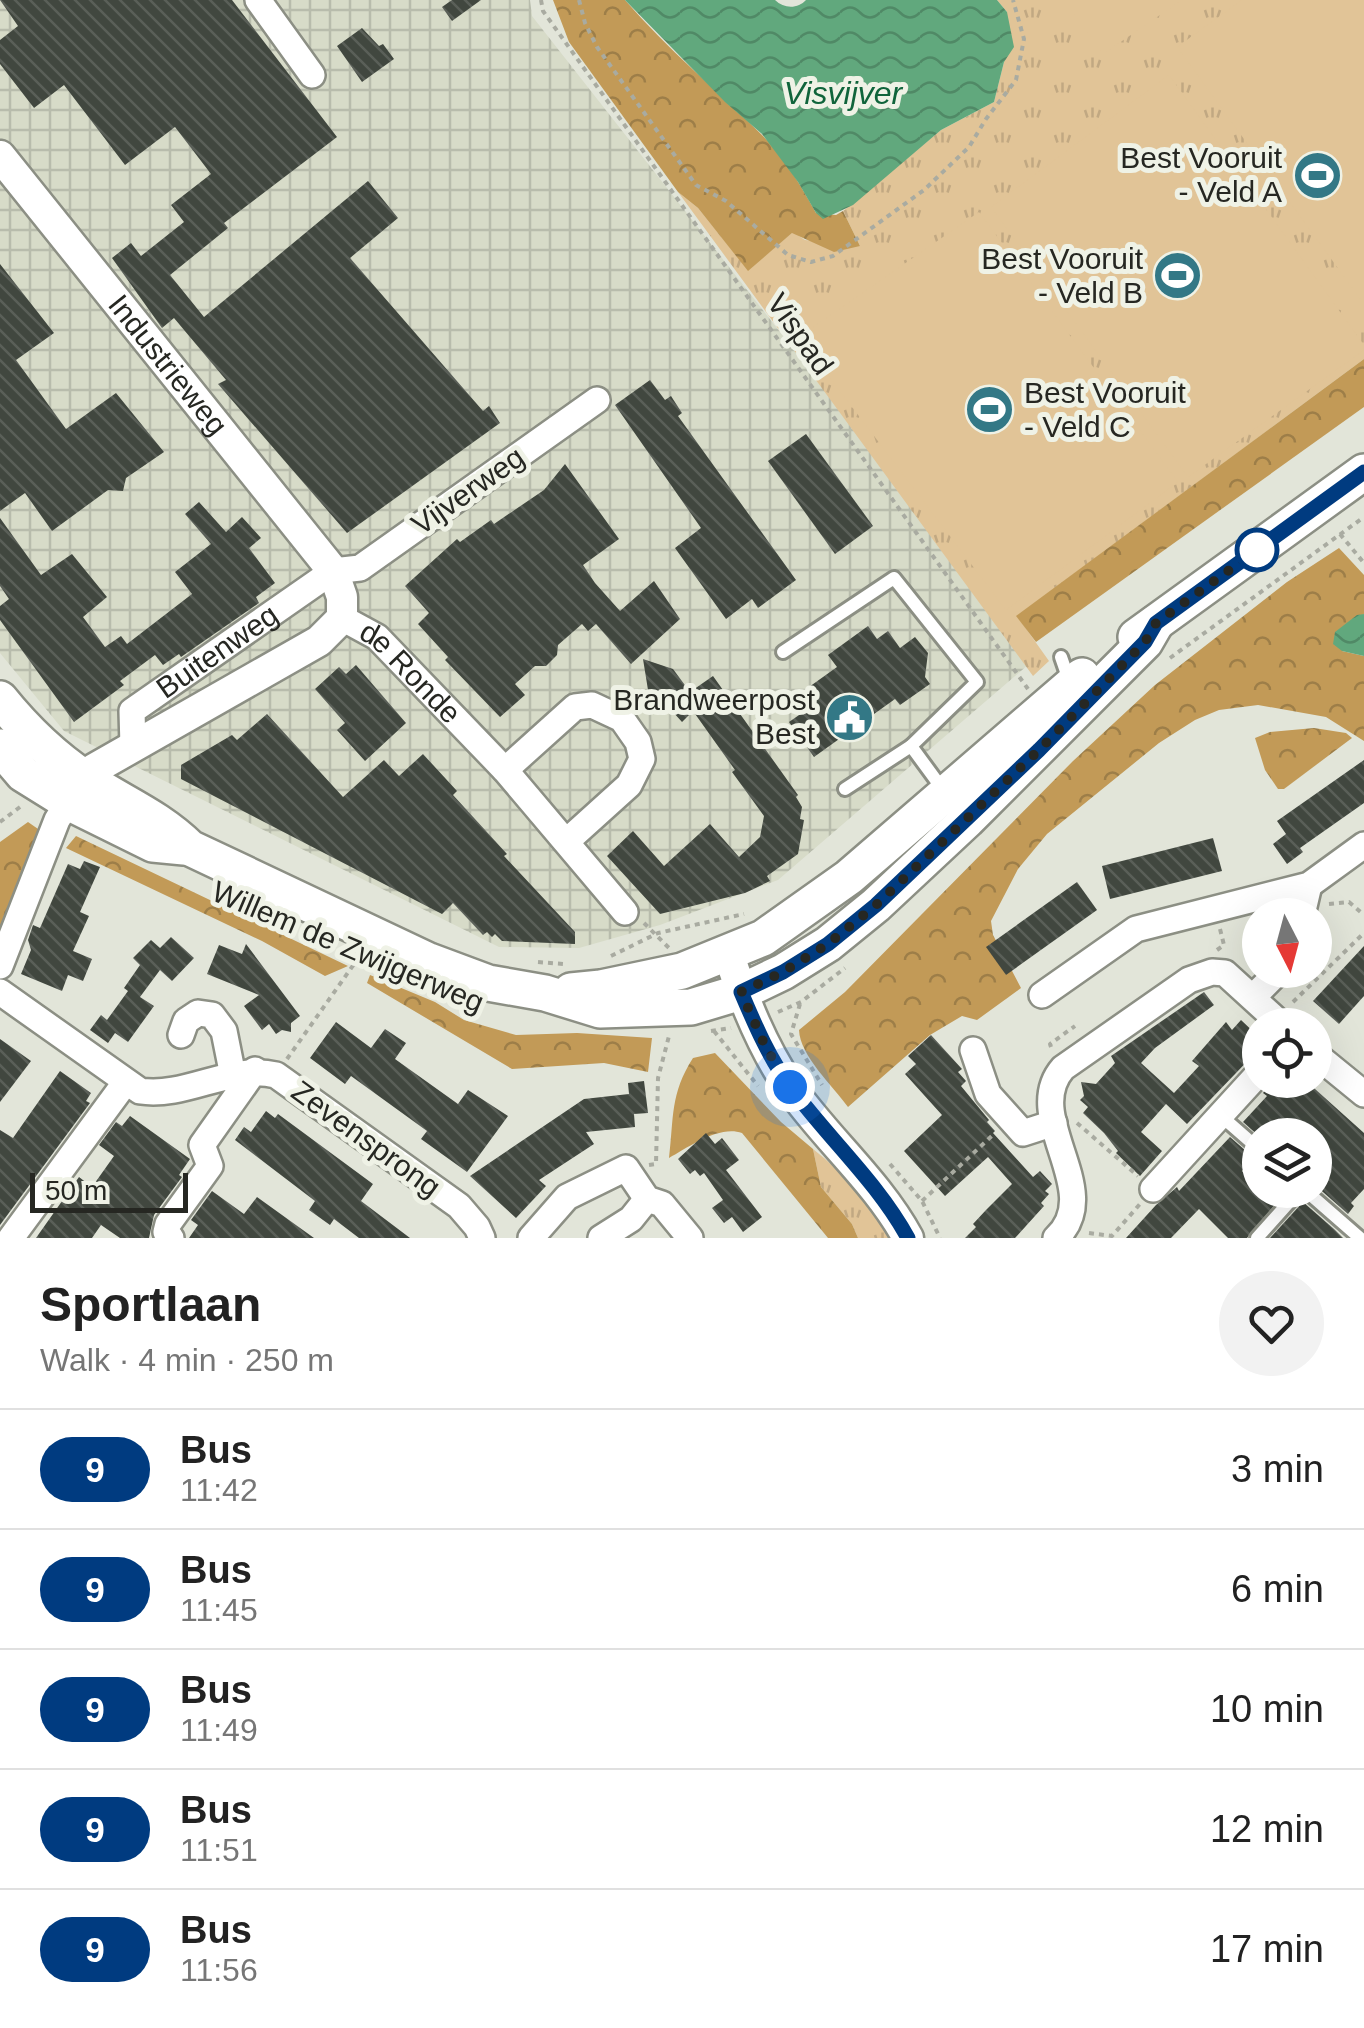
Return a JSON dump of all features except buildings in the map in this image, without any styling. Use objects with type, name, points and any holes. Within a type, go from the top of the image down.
[{"type":"main road","name":"Willem de Zwijgerweg","points":[[0,748],[22,774],[164,823],[190,848],[429,961],[488,982],[546,993],[600,1010],[748,1007],[783,972],[828,944],[876,905],[1066,671],[1156,623],[1364,472]]},
{"type":"main road","name":"Willem de Zwijgerweg","points":[[546,993],[602,988],[682,971],[762,938],[956,807],[1145,642],[1156,623]]},
{"type":"main road","name":"Willem de Zwijgerweg","points":[[0,699],[77,790]]},
{"type":"street","points":[[258,0],[312,76]]},
{"type":"street","name":"Industrieweg","points":[[0,156],[334,571]]},
{"type":"street","name":"Vijverweg","points":[[334,571],[360,568],[597,400]]},
{"type":"street","name":"de Ronde","points":[[334,571],[342,596],[342,618],[377,637],[505,770],[625,912]]},
{"type":"street","name":"Buitenweg","points":[[133,747],[132,711],[334,571]]},
{"type":"street","name":"Buitenweg","points":[[77,790],[94,768],[319,641],[342,618]]},
{"type":"street","points":[[505,770],[575,707],[592,705],[622,719],[638,742],[642,759],[629,785],[567,842]]},
{"type":"street","points":[[0,966],[57,820],[77,790]]},
{"type":"street","points":[[1042,995],[1136,929],[1309,886],[1364,845]]},
{"type":"street","points":[[1306,898],[1309,886]]},
{"type":"street","points":[[728,952],[748,1007],[790,1087],[894,1212],[908,1238]]},
{"type":"street","points":[[1060,1234],[1073,1209],[1053,1111],[1056,1077],[1063,1068],[1189,980],[1212,972],[1225,973],[1265,1008]]},
{"type":"street","points":[[0,992],[140,1090],[161,1094],[255,1073]]},
{"type":"street","points":[[181,1036],[186,1021],[198,1013],[212,1015],[255,1073]]},
{"type":"street","points":[[972,1050],[988,1094],[1022,1133],[1053,1111]]},
{"type":"street","points":[[1332,1067],[1363,1092]]},
{"type":"street","points":[[172,1238],[166,1232],[168,1224],[210,1166],[202,1146],[255,1073]]},
{"type":"street","name":"Zevensprong","points":[[255,1073],[458,1206],[477,1226],[482,1238]]},
{"type":"street","points":[[11,1238],[126,1083]]},
{"type":"street","points":[[1153,1189],[1242,1091]]},
{"type":"street","points":[[531,1238],[567,1198],[626,1168],[647,1199],[662,1204],[690,1238]]},
{"type":"street","points":[[602,1238],[631,1220],[647,1199]]},
{"type":"lane","points":[[783,652],[894,578],[977,682],[911,746],[845,789]]},
{"type":"lane","points":[[911,746],[956,807]]},
{"type":"lane","points":[[1220,1115],[1242,1134]]},
{"type":"lane","points":[[1257,1238],[1285,1208]]},
{"type":"lane","points":[[1324,1208],[1360,1238]]},
{"type":"path","name":"Vispad","points":[[541,0],[543,11],[1029,690]]},
{"type":"path","points":[[578,0],[598,47],[696,185],[726,200],[788,255],[811,262],[833,256],[909,201],[969,147],[1016,80],[1024,39],[1014,0]]},
{"type":"path","points":[[1159,668],[1364,516]]},
{"type":"path","points":[[1340,534],[1364,562]]},
{"type":"path","points":[[0,822],[27,801]]},
{"type":"path","points":[[1309,886],[1329,904],[1349,902],[1364,914]]},
{"type":"path","points":[[1216,910],[1224,946],[1217,950],[1230,961],[1225,973]]},
{"type":"path","points":[[1273,1008],[1298,1000],[1363,934]]},
{"type":"path","name":"Willem de Zwijgerweg","points":[[255,1073],[359,956],[351,953]]},
{"type":"path","points":[[696,1032],[748,1007],[800,1002],[845,968]]},
{"type":"path","points":[[800,1002],[791,1034],[826,1090]]},
{"type":"path","points":[[626,1168],[656,1164],[658,1078],[670,1032],[657,1032]]},
{"type":"path","points":[[1053,1111],[1153,1189],[1112,1236],[1060,1234]]},
{"type":"path","points":[[922,1201],[1008,1120]]},
{"type":"path","points":[[891,1166],[922,1201],[940,1238]]},
{"type":"shaded area","points":[[0,0],[530,0],[532,16],[1036,658],[778,880],[660,925],[579,948],[499,947],[64,731],[0,653]]},
{"type":"green space","points":[[553,0],[625,0],[771,145],[816,213],[836,215],[843,211],[860,246],[834,252],[792,233],[748,271],[698,208],[678,192],[569,42]]},
{"type":"green space","points":[[997,0],[1364,0],[1364,359],[1017,616],[1049,661],[1033,676],[678,192],[698,208],[748,270],[793,232],[805,240],[860,246],[843,211],[941,130],[994,102],[1004,62],[1007,12]]},
{"type":"green space","points":[[1064,0],[1182,0],[1103,54]]},
{"type":"green space","name":"Best Vooruit - Veld A","points":[[1242,0],[1364,0],[1364,304],[1177,47]]},
{"type":"green space","name":"Best Vooruit - Veld B","points":[[1169,75],[1364,345],[1364,350],[1188,477],[991,207]]},
{"type":"green space","name":"Best Vooruit - Veld C","points":[[979,212],[1178,482],[1006,610],[799,337]]},
{"type":"green space","points":[[1364,359],[1364,407],[1036,642],[1016,616]]},
{"type":"green space","points":[[1339,548],[1364,575],[1364,614],[1352,621],[1342,651],[1364,656],[1364,741],[1326,717],[1258,705],[1219,710],[1159,743],[1047,834],[1018,869],[991,921],[993,935],[1021,988],[977,1020],[962,1016],[930,1035],[848,1107],[811,1060],[799,1030],[845,992],[1073,761],[1155,685],[1287,582]]},
{"type":"green space","points":[[1314,728],[1346,733],[1352,738],[1284,789],[1278,789],[1265,770],[1255,738],[1270,732]]},
{"type":"green space","points":[[28,822],[41,831],[0,937],[0,842]]},
{"type":"green space","points":[[76,836],[348,966],[325,976],[262,941],[66,848]]},
{"type":"green space","points":[[370,975],[435,1002],[464,1020],[516,1035],[577,1033],[652,1038],[648,1072],[604,1063],[512,1069],[367,983]]},
{"type":"green space","points":[[715,1053],[781,1122],[813,1149],[821,1187],[852,1224],[858,1238],[828,1238],[742,1133],[714,1134],[669,1158],[680,1083],[693,1058]]},
{"type":"green space","points":[[813,1149],[856,1190],[891,1238],[858,1238],[852,1224],[821,1187]]},
{"type":"water","name":"Visvijver","points":[[625,0],[775,0],[791,7],[806,0],[997,0],[1007,12],[1014,47],[1004,62],[994,102],[941,130],[853,205],[823,219],[762,134]]},
{"type":"water","points":[[1364,614],[1364,656],[1342,651],[1333,644],[1335,632]]},
{"type":"bus line","name":"9","points":[[908,1238],[894,1212],[790,1087],[766,1048],[741,992],[828,944],[876,905],[1039,750],[1145,642],[1156,623],[1364,472]]},
{"type":"place","name":"Best Vooruit - Veld A","points":[[1317,175]]},
{"type":"place","name":"Best Vooruit - Veld B","points":[[1178,276]]},
{"type":"place","name":"Best Vooruit - Veld C","points":[[989,410]]},
{"type":"place","name":"Brandweerpost Best","points":[[850,717]]},
{"type":"route","points":[[790,1087],[766,1048],[741,992],[828,944],[876,905],[1039,750],[1145,642],[1156,623],[1257,550]]}]
